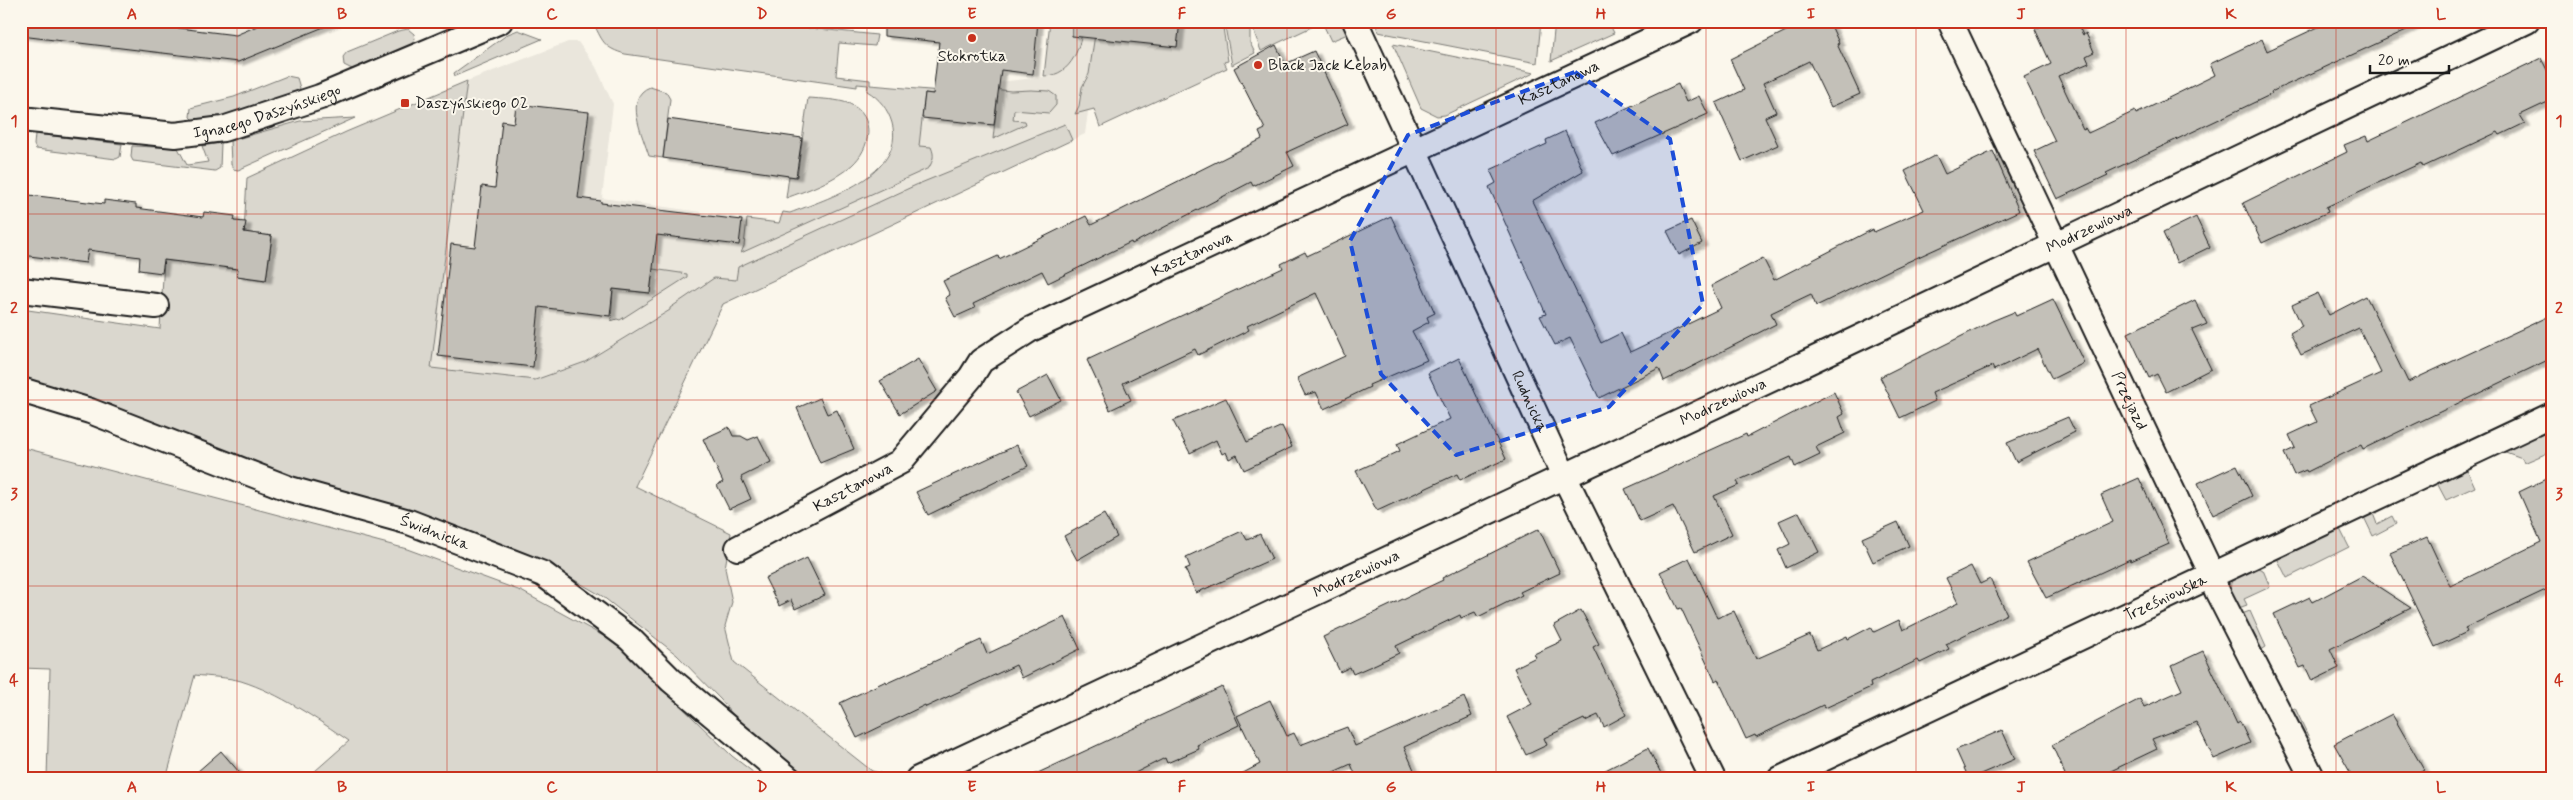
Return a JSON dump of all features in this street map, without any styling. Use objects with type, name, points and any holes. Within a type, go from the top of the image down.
[{"type":"street","name":"Ignacego Daszyńskiego","points":[[21,119],[175,135],[223,129],[320,97],[500,21]]},
{"type":"street","name":"Rudnicka","points":[[1355,21],[1564,476],[1712,779]]},
{"type":"street","name":"Kasztanowa","points":[[738,548],[900,462],[971,377],[982,361],[1031,329],[1691,21]]},
{"type":"street","name":"Przejazd","points":[[1950,21],[2212,575],[2217,591],[2312,779]]},
{"type":"street","name":"Modrzewiowa","points":[[918,779],[2527,21]]},
{"type":"street","points":[[21,290],[156,306]]},
{"type":"street","name":"Świdnicka","points":[[21,390],[90,412],[290,489],[408,522],[543,574],[630,639],[671,680],[789,779]]},
{"type":"street","name":"Trześniowska","points":[[1780,779],[2552,415]]},
{"type":"highlighted area","points":[[1575,72],[1670,139],[1703,304],[1609,407],[1456,455],[1381,374],[1350,241],[1408,135]]},
{"type":"shaded area","points":[[125,21],[269,21],[236,35]]},
{"type":"shaded area","points":[[601,21],[799,21],[799,27],[877,35],[875,46],[839,43],[836,76],[870,80],[870,85],[941,91],[966,86],[1011,91],[1049,91],[1056,96],[1056,105],[1049,113],[1014,110],[1013,120],[1025,121],[1026,124],[993,139],[997,101],[925,93],[919,146],[931,147],[933,158],[929,168],[741,253],[744,246],[747,219],[779,223],[783,212],[790,213],[842,192],[875,171],[887,157],[893,141],[892,123],[885,109],[867,91],[868,85],[857,84],[857,87],[625,54],[609,47],[602,40],[594,24]]},
{"type":"shaded area","points":[[1050,21],[1084,21],[1078,49],[1069,65],[1054,75],[1044,76]]},
{"type":"shaded area","points":[[1097,21],[1222,21],[1228,61],[1224,62],[1227,68],[1100,127],[1094,109],[1075,114],[1079,106],[1082,87],[1089,74]]},
{"type":"shaded area","points":[[1191,21],[1092,83],[1085,134],[724,303],[723,307],[670,310],[585,362],[535,380],[431,368],[467,81],[568,42],[578,42],[596,67],[613,104],[602,198],[791,225],[907,170],[918,91],[1052,76],[1076,54],[1083,30]]},
{"type":"shaded area","points":[[1224,21],[1250,21],[1250,43],[1255,53],[1232,65]]},
{"type":"shaded area","points":[[1255,21],[1339,21],[1350,33],[1331,41],[1322,22],[1261,51],[1254,32]]},
{"type":"shaded area","points":[[1375,21],[1541,21],[1537,63],[1378,32]]},
{"type":"shaded area","points":[[1555,21],[1608,21],[1614,33],[1551,61]]},
{"type":"shaded area","points":[[408,29],[414,34],[415,39],[409,47],[358,69],[352,69],[344,65],[343,57],[347,52],[398,31]]},
{"type":"shaded area","points":[[518,30],[542,39],[455,76],[454,73],[508,34]]},
{"type":"shaded area","points":[[1393,44],[1534,73],[1445,115],[1437,116],[1421,108]]},
{"type":"shaded area","points":[[287,76],[297,78],[300,88],[297,94],[224,119],[195,122],[190,117],[191,108],[234,97]]},
{"type":"shaded area","points":[[467,81],[431,368],[535,380],[585,362],[670,310],[670,308],[714,278],[736,280],[738,267],[916,185],[1065,124],[1072,140],[723,304],[635,486],[731,533],[725,568],[732,602],[725,626],[734,662],[872,771],[880,773],[883,779],[807,779],[747,732],[721,700],[677,655],[602,596],[537,558],[418,515],[273,475],[21,384],[21,309],[160,329],[164,260],[200,264],[226,262],[226,268],[238,269],[237,276],[266,280],[272,236],[244,232],[247,178],[346,132]]},
{"type":"shaded area","points":[[650,87],[666,92],[670,99],[663,158],[649,156],[637,118],[636,108],[638,99],[642,92]]},
{"type":"shaded area","points":[[808,98],[840,101],[850,104],[859,110],[864,117],[868,133],[863,151],[845,171],[820,185],[786,198],[789,176],[797,177]]},
{"type":"shaded area","points":[[355,118],[238,170],[233,169],[231,164],[230,141],[300,121]]},
{"type":"shaded area","points":[[35,134],[122,144],[120,157],[116,159],[36,149],[34,145]]},
{"type":"shaded area","points":[[221,143],[220,168],[215,171],[133,161],[131,157],[132,146],[178,148],[187,165],[208,162],[202,146]]},
{"type":"shaded area","points":[[653,269],[687,274],[687,277],[620,320],[611,321],[613,289],[650,293]]},
{"type":"shaded area","points":[[2552,428],[2552,451],[2524,463],[2522,458],[2500,450]]},
{"type":"shaded area","points":[[21,447],[407,549],[521,591],[616,643],[732,756],[762,779],[306,779],[349,741],[297,707],[255,686],[236,680],[195,675],[166,779],[47,779],[50,669],[21,668]]},
{"type":"shaded area","points":[[2466,467],[2475,487],[2446,500],[2438,485],[2440,479]]},
{"type":"shaded area","points":[[2372,511],[2377,524],[2392,516],[2396,524],[2373,536],[2363,515]]},
{"type":"shaded area","points":[[2339,527],[2349,547],[2287,578],[2276,556]]},
{"type":"shaded area","points":[[2255,566],[2263,570],[2270,587],[2244,599],[2247,605],[2236,609],[2230,586],[2234,577]]},
{"type":"shaded area","points":[[2250,611],[2266,647],[2258,652],[2239,615]]},
{"type":"shaded area","points":[[2295,708],[2310,740],[2304,742],[2287,711]]},
{"type":"building","points":[[21,21],[122,21],[236,35],[269,21],[336,22],[238,62],[21,36]]},
{"type":"building","points":[[884,21],[1038,21],[1033,74],[1001,70],[994,125],[922,118],[925,93],[933,94],[939,42],[884,36]]},
{"type":"building","points":[[1072,21],[1180,21],[1177,47],[1072,36]]},
{"type":"building","points":[[1806,21],[1829,21],[1839,43],[1837,44],[1860,94],[1831,107],[1809,61],[1763,83],[1776,112],[1765,117],[1778,145],[1742,161],[1716,103],[1744,90],[1730,59]]},
{"type":"building","points":[[2052,21],[2076,21],[2083,35],[2086,33],[2094,52],[2086,56],[2089,63],[2058,76],[2083,129],[2085,128],[2088,133],[2135,111],[2136,114],[2215,75],[2210,64],[2262,39],[2267,51],[2331,21],[2426,21],[2271,92],[2272,94],[2106,173],[2108,175],[2057,199],[2034,151],[2055,141],[2024,77],[2051,64],[2035,29]]},
{"type":"building","points":[[1276,45],[1285,64],[1314,51],[1348,124],[1287,152],[1294,166],[1253,186],[1251,182],[1132,244],[1131,242],[1048,283],[1042,271],[973,304],[975,308],[955,317],[945,298],[950,295],[943,281],[998,256],[999,259],[1086,216],[1091,225],[1262,139],[1259,132],[1265,129],[1234,68]]},
{"type":"building","points":[[2541,58],[2552,80],[2552,100],[2520,115],[2525,123],[2500,135],[2498,132],[2423,167],[2421,163],[2326,207],[2328,212],[2262,243],[2243,203],[2347,152],[2344,145],[2366,136],[2368,141]]},
{"type":"building","points":[[1678,84],[1686,102],[1699,96],[1708,114],[1613,156],[1595,123]]},
{"type":"building","points":[[516,104],[589,112],[578,198],[601,201],[601,203],[742,220],[739,245],[657,235],[650,293],[613,289],[610,316],[539,307],[533,367],[438,356],[451,244],[475,247],[482,186],[495,188],[502,121],[514,123]]},
{"type":"building","points":[[668,119],[802,138],[796,177],[663,158]]},
{"type":"building","points":[[1565,131],[1583,171],[1532,201],[1601,343],[1621,333],[1630,352],[1721,308],[1711,286],[1763,258],[1774,280],[1873,229],[1874,232],[1924,210],[1905,171],[1936,155],[1945,174],[1993,151],[2019,211],[1816,306],[1811,294],[1771,313],[1776,324],[1664,381],[1659,368],[1599,398],[1570,338],[1555,345],[1540,316],[1546,314],[1489,187],[1496,183],[1490,170],[1547,144],[1546,140]]},
{"type":"building","points":[[21,194],[104,204],[104,200],[136,204],[136,208],[203,217],[204,212],[235,216],[234,221],[246,222],[244,232],[272,236],[266,280],[237,276],[238,269],[164,260],[162,273],[139,270],[140,257],[88,250],[86,263],[21,255]]},
{"type":"building","points":[[1391,216],[1435,313],[1427,317],[1429,322],[1412,331],[1427,360],[1369,385],[1370,387],[1324,409],[1316,392],[1305,395],[1297,378],[1345,356],[1316,293],[1247,326],[1249,330],[1198,355],[1195,349],[1123,383],[1131,400],[1110,410],[1087,360],[1283,268],[1281,264],[1305,252],[1307,256]]},
{"type":"building","points":[[2196,217],[2210,247],[2177,263],[2163,233]]},
{"type":"building","points":[[1691,220],[1702,243],[1679,255],[1667,231]]},
{"type":"building","points":[[2318,293],[2329,315],[2366,296],[2408,382],[2552,315],[2552,358],[2363,449],[2361,445],[2307,472],[2306,470],[2294,475],[2284,453],[2295,448],[2289,435],[2317,422],[2309,406],[2381,373],[2359,328],[2301,355],[2290,333],[2302,326],[2292,305]]},
{"type":"building","points":[[2053,299],[2084,363],[2052,379],[2037,349],[1994,370],[1992,366],[1932,393],[1935,401],[1900,418],[1880,377],[1992,321],[2014,312],[2016,316]]},
{"type":"building","points":[[2195,300],[2207,324],[2192,330],[2211,369],[2166,392],[2157,374],[2149,378],[2128,333]]},
{"type":"building","points":[[1459,358],[1506,459],[1460,480],[1457,474],[1377,511],[1356,471],[1400,451],[1397,444],[1450,419],[1428,373]]},
{"type":"building","points":[[918,359],[937,391],[900,414],[880,381]]},
{"type":"building","points":[[1048,375],[1061,400],[1029,416],[1016,392]]},
{"type":"building","points":[[1834,392],[1844,414],[1839,417],[1845,433],[1816,447],[1820,455],[1795,467],[1791,457],[1737,481],[1739,485],[1714,496],[1732,534],[1695,552],[1673,506],[1640,521],[1625,489],[1746,434],[1747,437]]},
{"type":"building","points":[[820,398],[827,414],[837,410],[854,449],[820,463],[797,408]]},
{"type":"building","points":[[1226,398],[1247,442],[1282,426],[1292,447],[1244,470],[1237,455],[1229,459],[1226,452],[1222,454],[1216,440],[1190,453],[1173,421]]},
{"type":"building","points":[[2068,417],[2075,432],[2016,462],[2007,443]]},
{"type":"building","points":[[729,427],[733,436],[741,436],[748,440],[758,436],[771,462],[741,477],[751,499],[729,509],[717,485],[723,482],[703,439]]},
{"type":"building","points":[[1017,445],[1028,466],[928,515],[916,492]]},
{"type":"building","points":[[2237,465],[2252,496],[2213,515],[2198,483]]},
{"type":"building","points":[[2552,476],[2552,587],[2465,628],[2467,632],[2435,647],[2390,553],[2427,537],[2450,586],[2541,542],[2519,492]]},
{"type":"building","points":[[2139,478],[2169,544],[2131,561],[2130,559],[2046,598],[2027,562],[2113,522],[2101,495]]},
{"type":"building","points":[[1799,512],[1819,552],[1786,568],[1778,550],[1790,544],[1779,521]]},
{"type":"building","points":[[1104,514],[1117,537],[1077,560],[1064,536]]},
{"type":"building","points":[[1898,522],[1909,546],[1873,562],[1862,538]]},
{"type":"building","points":[[1539,529],[1560,573],[1520,592],[1522,595],[1478,617],[1475,612],[1461,618],[1460,615],[1396,646],[1399,653],[1376,664],[1353,674],[1350,667],[1340,672],[1323,637],[1443,580],[1442,578]]},
{"type":"building","points":[[1242,531],[1247,540],[1260,534],[1272,559],[1196,593],[1185,569],[1190,567],[1186,557]]},
{"type":"building","points":[[807,558],[825,595],[795,609],[791,600],[779,606],[765,578]]},
{"type":"building","points":[[1689,558],[1717,618],[1734,611],[1756,659],[1810,635],[1817,650],[1847,636],[1848,639],[1871,627],[1874,632],[1899,620],[1903,630],[1958,603],[1946,578],[1971,566],[1980,584],[1990,579],[2007,614],[1946,644],[1949,649],[1920,663],[1918,660],[1870,683],[1871,687],[1825,708],[1823,705],[1756,737],[1755,735],[1746,739],[1718,679],[1715,681],[1681,608],[1678,609],[1660,572]]},
{"type":"building","points":[[2362,576],[2411,608],[2330,649],[2339,668],[2312,681],[2305,666],[2300,668],[2274,614],[2310,597],[2313,602]]},
{"type":"building","points":[[1581,610],[1599,644],[1593,647],[1626,715],[1604,727],[1598,715],[1585,721],[1584,719],[1544,738],[1547,745],[1526,755],[1507,717],[1532,704],[1514,668],[1536,657],[1534,654],[1562,641],[1554,625]]},
{"type":"building","points":[[1065,617],[1080,649],[1022,678],[1016,665],[926,707],[925,705],[857,738],[840,703],[981,640],[987,654]]},
{"type":"building","points":[[2203,651],[2237,724],[2240,722],[2250,743],[2214,759],[2196,722],[2152,739],[2157,749],[2094,779],[2067,779],[2052,745],[2140,699],[2144,707],[2182,690],[2171,666]]},
{"type":"building","points":[[1222,687],[1239,725],[1197,745],[1199,749],[1167,763],[1165,758],[1123,779],[1025,779]]},
{"type":"building","points":[[1464,697],[1472,716],[1404,747],[1418,779],[1357,779],[1351,764],[1318,779],[1232,779],[1260,764],[1237,716],[1270,700],[1287,736],[1294,733],[1300,745],[1347,727],[1355,746]]},
{"type":"building","points":[[2392,714],[2424,770],[2409,779],[2354,779],[2334,744]]},
{"type":"building","points":[[2002,730],[2015,759],[1969,779],[1956,750]]},
{"type":"building","points":[[1648,748],[1664,779],[1588,779]]},
{"type":"building","points":[[221,751],[245,779],[189,779]]},
{"type":"place","name":"Stokrotka","points":[[972,38]]},
{"type":"place","name":"Black Jack Kebab","points":[[1258,65]]},
{"type":"place","name":"Daszyńskiego 02","points":[[405,103]]}]
